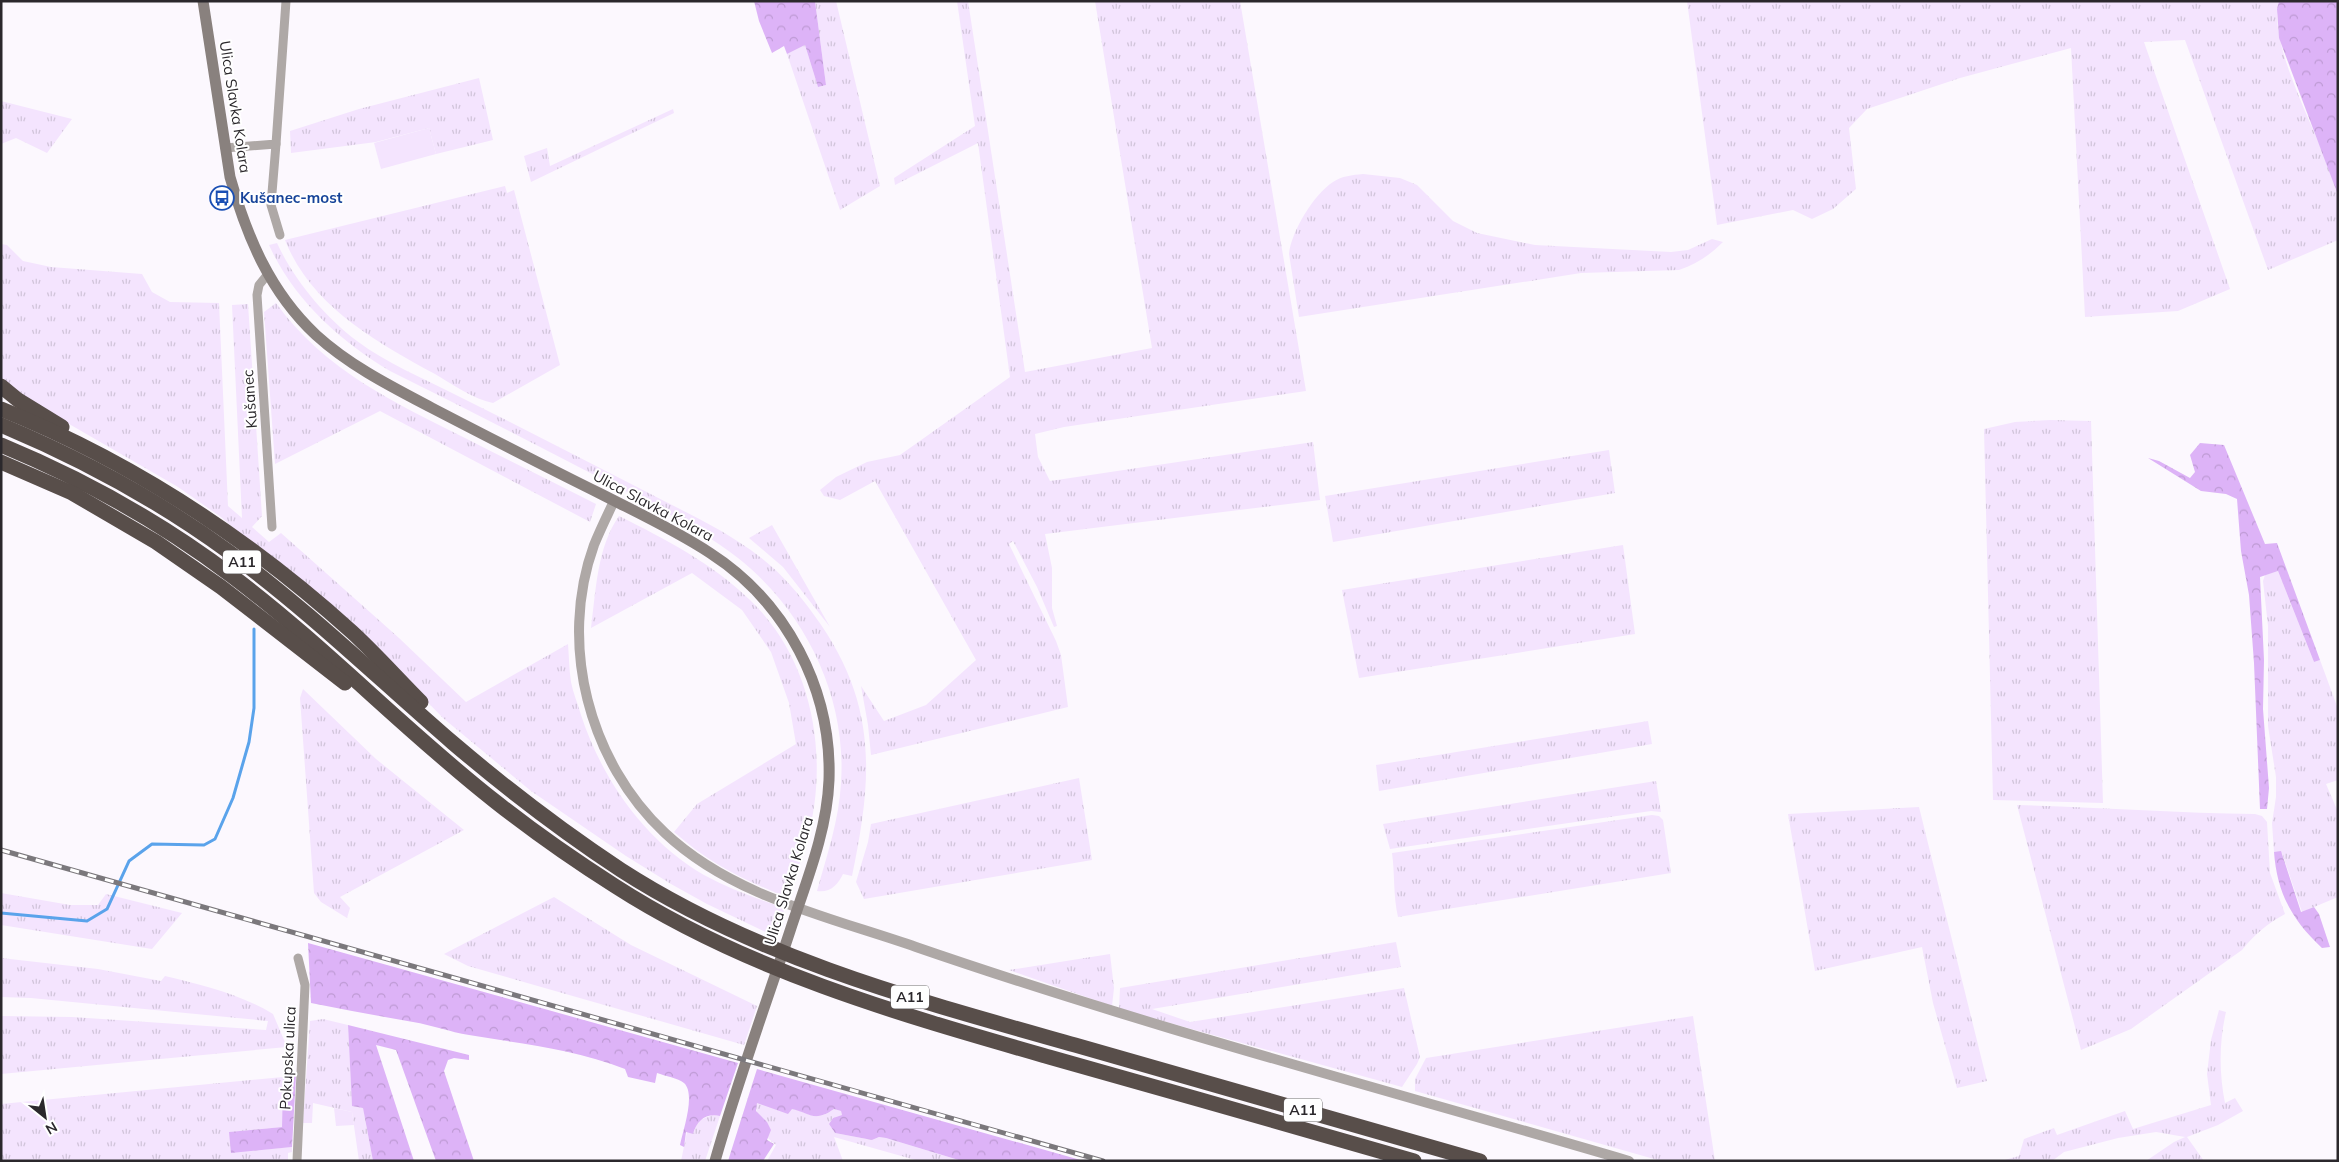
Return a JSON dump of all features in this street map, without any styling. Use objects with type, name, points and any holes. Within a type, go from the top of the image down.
[{"type":"highway","points":[[1,386],[18,400],[80,438],[132,466],[138,476]]},
{"type":"highway","points":[[1,410],[35,423],[138,476],[189,506],[266,561],[352,632],[437,717],[453,742]]},
{"type":"highway","name":"A11","points":[[1,425],[92,467],[130,487],[227,551],[340,640],[453,742],[542,814],[624,872],[701,915],[773,948],[893,992],[1480,1161]]},
{"type":"highway","name":"A11","points":[[1,445],[109,497],[197,552],[264,601],[495,802],[558,848],[618,888],[694,931],[768,966],[887,1010],[1414,1161]]},
{"type":"highway","points":[[1,462],[72,493],[156,542],[222,587],[376,708],[392,712]]},
{"type":"highway","points":[[1,469],[29,475]]},
{"type":"main road","name":"Ulica Slavka Kolara","points":[[203,1],[230,177],[243,222],[268,274],[294,311],[316,335],[364,372],[690,541],[734,570],[769,605],[801,653],[818,696],[824,718],[828,759],[826,810],[809,874],[723,1131],[715,1161]]},
{"type":"street","points":[[280,235],[273,218],[271,205],[286,1]]},
{"type":"street","points":[[226,148],[276,144]]},
{"type":"street","name":"Kušanec","points":[[268,274],[259,285],[257,295],[272,527]]},
{"type":"street","points":[[614,501],[594,547],[581,604],[580,649],[582,673],[591,713],[611,761],[633,797],[661,830],[690,856],[737,883],[785,902],[1105,1010],[1629,1161]]},
{"type":"street","name":"Pokupska ulica","points":[[297,1161],[306,985],[298,958]]},
{"type":"green space","points":[[754,1],[815,1],[826,85],[818,87],[805,45],[787,54],[784,46],[772,53],[759,21]]},
{"type":"green space","points":[[815,1],[836,1],[880,186],[840,210],[787,54],[805,45],[818,87],[826,85]]},
{"type":"green space","points":[[957,1],[968,1],[1025,372],[1152,348],[1095,1],[1240,1],[1306,391],[1064,427],[1035,434],[1038,457],[1050,481],[1313,442],[1320,500],[1045,534],[1052,568],[1052,608],[1057,626],[1054,627],[1037,587],[1013,541],[1009,544],[1061,655],[1068,707],[871,755],[861,686],[884,721],[926,705],[976,660],[875,481],[840,500],[824,496],[820,490],[836,477],[867,462],[900,455],[1010,377],[978,143],[895,185],[894,178],[975,126]]},
{"type":"green space","points":[[1687,1],[2279,1],[2277,21],[2281,44],[2299,96],[2331,173],[2337,194],[2338,240],[2268,270],[2185,40],[2144,42],[2230,289],[2178,311],[2085,317],[2071,48],[1960,78],[1867,109],[1849,128],[1856,189],[1833,209],[1812,219],[1793,210],[1717,225]]},
{"type":"green space","points":[[2279,1],[2338,1],[2338,195],[2279,38],[2277,9]]},
{"type":"green space","points":[[479,78],[493,140],[436,154],[429,128],[376,142],[291,153],[290,131],[359,109]]},
{"type":"green space","points":[[1,101],[72,119],[47,153],[16,138],[1,144]]},
{"type":"green space","points":[[673,109],[674,113],[531,182],[524,156],[547,148],[550,166]]},
{"type":"green space","points":[[429,128],[436,154],[381,169],[374,143]]},
{"type":"green space","points":[[1363,174],[1400,178],[1417,185],[1453,221],[1477,233],[1535,245],[1671,252],[1688,250],[1712,239],[1723,242],[1703,259],[1679,270],[1581,273],[1299,317],[1289,254],[1294,235],[1318,195],[1340,178]]},
{"type":"green space","points":[[505,186],[507,193],[514,190],[560,365],[493,403],[463,391],[390,349],[348,320],[328,303],[311,284],[296,263],[285,240]]},
{"type":"green space","points":[[277,243],[301,284],[322,309],[345,331],[368,349],[405,370],[716,528],[760,557],[789,584],[814,615],[835,647],[850,678],[860,709],[865,741],[866,772],[864,805],[852,876],[843,874],[839,882],[830,889],[817,891],[832,837],[840,797],[841,751],[837,719],[829,688],[817,658],[802,630],[783,603],[762,579],[722,546],[672,516],[390,371],[371,359],[320,317],[291,284],[269,245]]},
{"type":"green space","points":[[1,244],[7,245],[23,261],[51,267],[142,274],[152,292],[170,302],[219,303],[228,506],[242,518],[232,305],[248,304],[262,516],[252,527],[269,542],[281,533],[399,638],[466,702],[568,644],[573,690],[590,739],[613,785],[644,826],[682,861],[724,885],[785,908],[774,936],[707,904],[671,884],[626,856],[531,791],[443,718],[402,676],[221,517],[178,487],[38,406],[1,380]]},
{"type":"green space","points":[[276,303],[295,327],[316,347],[362,383],[414,412],[596,504],[590,522],[380,411],[275,464],[264,312]]},
{"type":"green space","points":[[2050,420],[2091,421],[2103,803],[1993,800],[1984,429],[2015,422]]},
{"type":"green space","points":[[2200,443],[2224,445],[2265,544],[2277,543],[2320,660],[2314,662],[2278,571],[2260,577],[2264,660],[2263,709],[2269,788],[2267,809],[2260,809],[2254,663],[2249,595],[2241,551],[2237,499],[2226,494],[2201,491],[2148,458],[2159,461],[2190,478],[2195,472],[2190,455]]},
{"type":"green space","points":[[1609,450],[1615,493],[1333,542],[1325,496]]},
{"type":"green space","points":[[619,516],[688,553],[720,574],[750,600],[771,624],[789,651],[802,681],[811,712],[816,744],[817,776],[814,809],[807,840],[787,897],[727,870],[700,853],[674,832],[697,804],[796,744],[789,703],[771,652],[742,610],[692,573],[591,628],[596,584],[602,555],[606,541]]},
{"type":"green space","points":[[772,525],[830,627],[783,567],[749,538]]},
{"type":"green space","points":[[1623,545],[1635,634],[1359,678],[1342,590]]},
{"type":"green space","points":[[2278,571],[2314,662],[2320,660],[2338,709],[2338,780],[2326,784],[2338,812],[2338,897],[2302,912],[2282,853],[2274,852],[2272,823],[2276,797],[2276,777],[2268,726],[2268,626],[2263,581],[2265,575]]},
{"type":"green space","points":[[303,689],[376,759],[464,830],[340,897],[350,908],[347,918],[321,902],[314,893],[300,698]]},
{"type":"green space","points":[[1648,721],[1652,744],[1379,791],[1376,765]]},
{"type":"green space","points":[[1079,778],[1092,860],[864,899],[856,882],[868,842],[871,824]]},
{"type":"green space","points":[[1656,781],[1661,812],[1651,811],[1390,849],[1383,824]]},
{"type":"green space","points":[[2017,805],[2255,814],[2262,816],[2267,822],[2270,873],[2285,914],[2262,930],[2242,950],[2131,1029],[2081,1050]]},
{"type":"green space","points":[[1919,807],[1987,1081],[1957,1088],[1933,1003],[1922,947],[1815,971],[1788,814]]},
{"type":"green space","points":[[1652,815],[1659,816],[1663,820],[1671,873],[1398,917],[1392,853]]},
{"type":"green space","points":[[2281,851],[2301,912],[2314,907],[2319,914],[2330,947],[2322,948],[2311,938],[2288,905],[2279,880],[2274,852]]},
{"type":"green space","points":[[1,893],[70,905],[98,905],[106,894],[182,913],[152,949],[1,925]]},
{"type":"green space","points":[[554,897],[631,945],[757,1006],[744,1045],[468,966],[444,954]]},
{"type":"green space","points":[[1396,942],[1401,967],[1152,1009],[1190,1022],[1404,988],[1420,1057],[1402,1087],[1119,1009],[1120,988]]},
{"type":"green space","points":[[308,943],[738,1063],[720,1116],[706,1117],[700,1121],[693,1134],[686,1132],[684,1147],[680,1145],[688,1112],[689,1095],[684,1083],[678,1080],[657,1073],[655,1083],[628,1077],[625,1069],[606,1062],[567,1052],[462,1034],[420,1023],[311,1003]]},
{"type":"green space","points":[[1110,954],[1114,988],[1112,1006],[1009,970]]},
{"type":"green space","points":[[1,958],[98,969],[161,981],[165,976],[220,991],[247,1001],[273,1014],[287,1047],[1,1074],[1,1016],[72,1017],[266,1030],[268,1021],[31,998],[1,997]]},
{"type":"green space","points":[[2219,1010],[2226,1012],[2221,1058],[2225,1103],[2235,1098],[2243,1111],[2218,1125],[2187,1137],[2204,1161],[2146,1161],[2174,1142],[2185,1137],[2156,1132],[2118,1138],[2064,1152],[2052,1161],[2001,1161],[2019,1156],[2024,1139],[2054,1128],[2057,1135],[2125,1111],[2133,1129],[2211,1105],[2207,1074],[2211,1040]]},
{"type":"green space","points":[[1693,1016],[1715,1161],[1661,1161],[1415,1091],[1415,1079],[1426,1058]]},
{"type":"green space","points":[[323,1019],[348,1025],[352,1105],[363,1107],[373,1161],[359,1161],[352,1112],[313,1103],[312,1123],[303,1123],[310,1021]]},
{"type":"green space","points":[[348,1025],[469,1055],[469,1060],[454,1058],[448,1060],[444,1071],[474,1161],[436,1161],[396,1050],[376,1045],[414,1161],[373,1161],[363,1108],[352,1106]]},
{"type":"green space","points":[[757,1069],[1084,1161],[962,1161],[886,1138],[879,1137],[872,1140],[835,1133],[829,1124],[833,1118],[842,1115],[841,1111],[834,1109],[822,1115],[812,1116],[792,1109],[788,1114],[757,1103],[756,1111],[767,1122],[771,1130],[767,1140],[774,1144],[763,1161],[728,1161]]},
{"type":"green space","points":[[296,1076],[292,1147],[231,1153],[229,1132],[282,1127],[283,1077]]},
{"type":"green space","points":[[283,1077],[282,1127],[230,1132],[232,1152],[292,1147],[292,1152],[288,1153],[288,1161],[1,1161],[1,1104]]},
{"type":"green space","points":[[757,1102],[793,1109],[813,1116],[822,1115],[834,1109],[841,1111],[842,1115],[833,1118],[829,1124],[835,1133],[872,1140],[879,1137],[886,1138],[962,1161],[919,1161],[834,1137],[843,1161],[767,1161],[776,1145],[763,1132],[758,1121]]},
{"type":"green space","points":[[334,1108],[352,1112],[354,1125],[336,1126]]},
{"type":"green space","points":[[712,1115],[720,1116],[705,1161],[681,1161],[687,1132],[693,1134],[698,1121]]},
{"type":"waterway","points":[[1,913],[87,921],[107,909],[129,861],[152,844],[204,845],[215,839],[233,798],[249,742],[254,708],[254,629]]},
{"type":"railway","points":[[1,850],[1103,1161]]},
{"type":"place","name":"Kušanec-most","points":[[222,198]]}]
